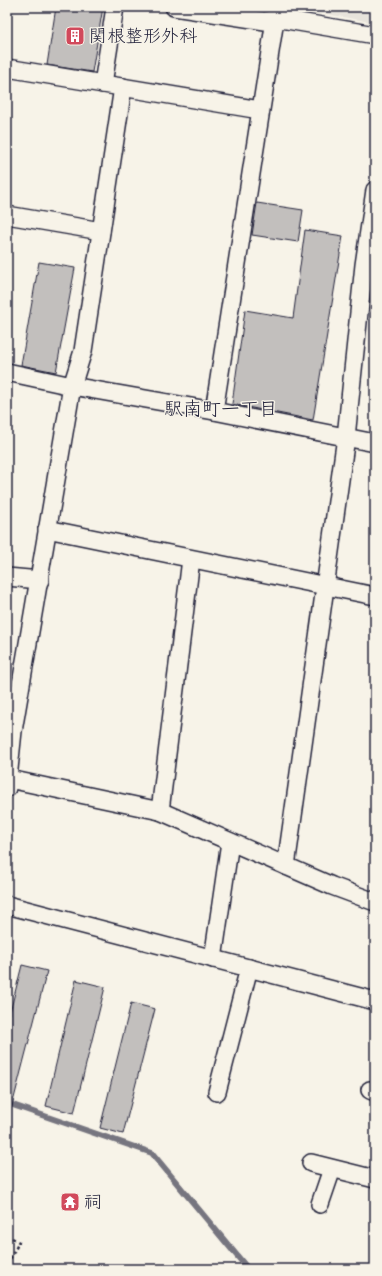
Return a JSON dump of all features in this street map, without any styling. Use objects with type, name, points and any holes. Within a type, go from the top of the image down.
[{"type":"street","points":[[103,84],[115,7]]},
{"type":"street","points":[[174,7],[265,21],[276,12]]},
{"type":"street","points":[[276,12],[375,35]]},
{"type":"street","points":[[214,411],[276,12]]},
{"type":"street","points":[[7,68],[260,110]]},
{"type":"street","points":[[123,87],[83,351],[72,386],[40,580],[10,731],[8,784],[160,812],[375,902]]},
{"type":"street","points":[[286,866],[369,266],[375,190]]},
{"type":"street","points":[[7,215],[101,231]]},
{"type":"street","points":[[7,372],[72,386],[214,411],[375,443]]},
{"type":"street","points":[[48,529],[375,596]]},
{"type":"street","points":[[160,812],[191,559]]},
{"type":"street","points":[[7,577],[40,580]]},
{"type":"street","points":[[212,959],[230,842]]},
{"type":"street","points":[[7,905],[375,1002]]},
{"type":"street","points":[[217,1092],[249,968]]},
{"type":"street","points":[[311,1163],[375,1179]]},
{"type":"street","points":[[320,1204],[332,1169]]},
{"type":"path","points":[[7,1235],[19,1242],[7,1265]]},
{"type":"shaded area","points":[[291,7],[375,7],[375,23]]},
{"type":"building","name":"関根整形外科","points":[[56,7],[103,7],[92,72],[47,65]]},
{"type":"building","points":[[257,203],[303,210],[298,242],[252,235]]},
{"type":"building","points":[[305,230],[343,236],[313,420],[232,404],[245,310],[293,318]]},
{"type":"building","points":[[39,262],[75,268],[56,372],[21,365]]},
{"type":"building","points":[[22,965],[47,971],[12,1106],[7,1106],[7,1024]]},
{"type":"building","points":[[76,980],[105,987],[74,1113],[46,1106]]},
{"type":"building","points":[[131,1003],[155,1009],[123,1134],[100,1128]]},
{"type":"waterway","points":[[7,1103],[152,1153],[248,1269]]},
{"type":"place","name":"関根整形外科","points":[[75,36]]},
{"type":"place","name":"祠","points":[[70,1202]]},
{"type":"district","name":"駅南町一丁目","points":[[221,408]]}]
